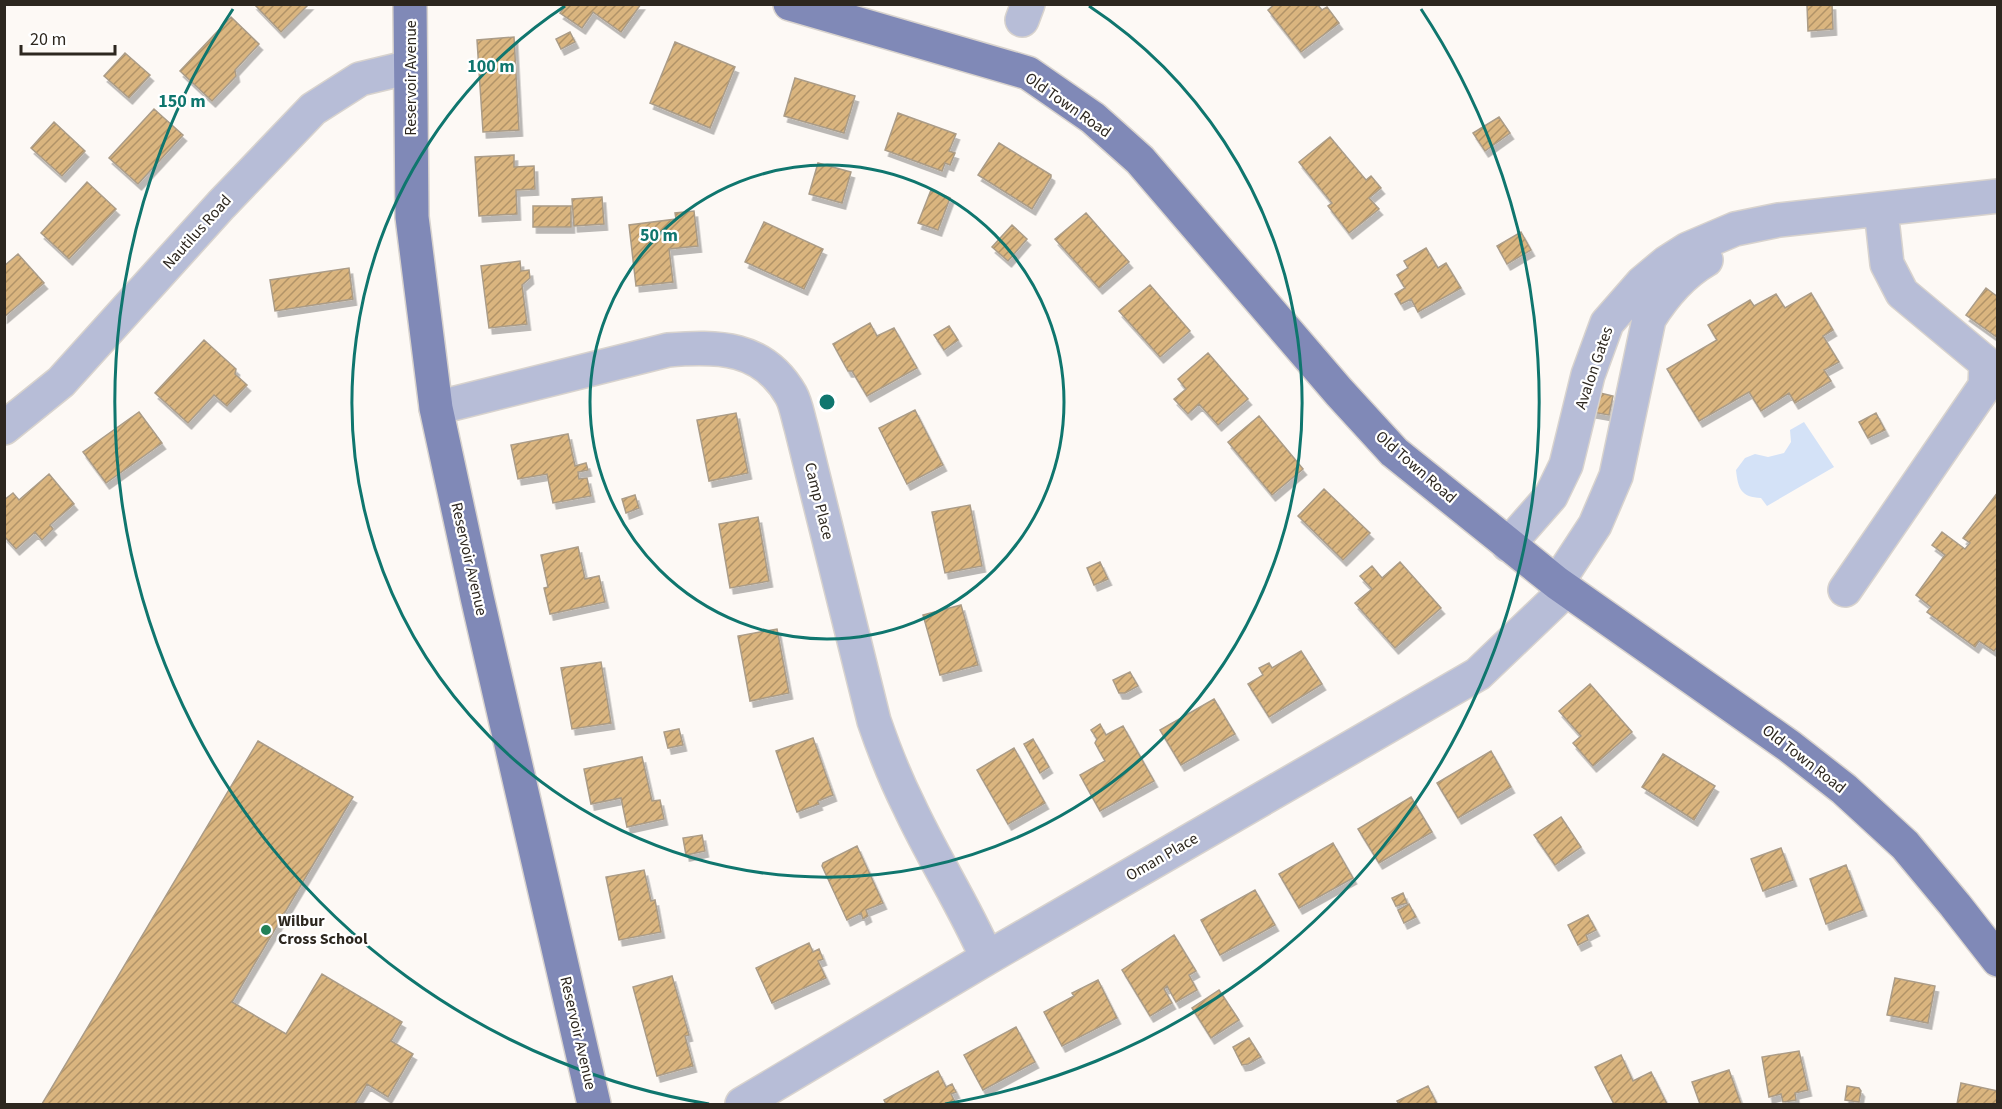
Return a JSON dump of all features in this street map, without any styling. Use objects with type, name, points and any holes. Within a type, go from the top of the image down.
[{"type":"main road","name":"Reservoir Avenue","points":[[410,4],[412,217],[436,408],[470,567],[594,1104]]},
{"type":"main road","name":"Old Town Road","points":[[790,4],[1028,73],[1093,118],[1140,160],[1339,392],[1394,452],[1562,586],[1789,746],[1844,789],[1905,845],[1998,960]]},
{"type":"street","name":"Nautilus Road","points":[[4,428],[61,382],[220,206],[313,109],[360,79],[410,67]]},
{"type":"street","name":"Avalon Gates","points":[[1508,545],[1551,495],[1566,465],[1588,375],[1607,323],[1642,283],[1666,263],[1688,249],[1735,229],[1779,220],[1998,196]]},
{"type":"street","points":[[1845,590],[1985,386],[1986,363],[1902,293],[1887,264],[1881,210]]},
{"type":"street","name":"Avalon Gates","points":[[1562,586],[1595,525],[1616,476],[1649,319],[1662,297],[1694,267],[1718,254],[1834,214]]},
{"type":"street","name":"Camp Place","points":[[436,408],[668,350],[695,348],[725,350],[747,355],[764,363],[792,396],[874,721],[887,760],[909,808],[971,921],[987,958]]},
{"type":"street","name":"Oman Place","points":[[741,1104],[987,958],[1478,674],[1562,586]]},
{"type":"water","points":[[1804,422],[1834,467],[1767,506],[1761,498],[1745,494],[1738,482],[1736,470],[1745,458],[1755,454],[1768,457],[1784,453],[1791,442],[1790,430]]},
{"type":"building","points":[[254,4],[309,4],[281,32]]},
{"type":"building","points":[[567,4],[641,4],[621,32],[593,12],[582,28],[560,13]]},
{"type":"building","points":[[1275,4],[1317,4],[1322,10],[1327,7],[1339,23],[1301,52],[1268,10]]},
{"type":"building","points":[[1832,4],[1833,29],[1808,31],[1807,5]]},
{"type":"building","points":[[231,17],[259,44],[235,70],[236,76],[212,101],[180,71]]},
{"type":"building","points":[[570,32],[575,42],[561,49],[556,39]]},
{"type":"building","points":[[514,37],[519,130],[483,132],[477,40]]},
{"type":"building","points":[[675,42],[735,67],[710,128],[650,103]]},
{"type":"building","points":[[125,53],[150,75],[129,98],[104,76]]},
{"type":"building","points":[[795,78],[855,96],[844,133],[784,116]]},
{"type":"building","points":[[154,109],[183,135],[138,184],[109,158]]},
{"type":"building","points":[[898,113],[956,134],[949,151],[955,153],[950,165],[945,163],[942,171],[885,150]]},
{"type":"building","points":[[1499,117],[1510,133],[1485,151],[1473,133]]},
{"type":"building","points":[[54,122],[85,151],[62,176],[31,148]]},
{"type":"building","points":[[1330,137],[1366,180],[1371,176],[1381,188],[1369,198],[1379,209],[1349,233],[1328,206],[1332,203],[1299,162]]},
{"type":"building","points":[[999,143],[1051,175],[1032,209],[978,175]]},
{"type":"building","points":[[514,155],[514,167],[534,166],[535,189],[516,190],[517,214],[479,216],[475,157]]},
{"type":"building","points":[[818,163],[851,172],[842,203],[809,194]]},
{"type":"building","points":[[87,182],[116,209],[69,259],[41,233]]},
{"type":"building","points":[[931,190],[950,198],[938,230],[918,223]]},
{"type":"building","points":[[602,197],[604,224],[574,226],[572,199]]},
{"type":"building","points":[[533,206],[571,206],[571,227],[533,227]]},
{"type":"building","points":[[694,211],[698,246],[669,249],[673,282],[636,286],[629,225],[676,219],[675,213]]},
{"type":"building","points":[[1086,213],[1129,262],[1099,288],[1055,239]]},
{"type":"building","points":[[764,222],[823,249],[804,289],[745,262]]},
{"type":"building","points":[[1012,225],[1027,239],[1008,261],[992,247]]},
{"type":"building","points":[[1521,232],[1531,250],[1507,264],[1497,246]]},
{"type":"building","points":[[1426,248],[1438,268],[1446,263],[1461,288],[1418,312],[1411,299],[1401,304],[1395,294],[1405,288],[1397,275],[1408,268],[1404,261]]},
{"type":"building","points":[[18,254],[44,283],[4,317],[4,266]]},
{"type":"building","points":[[520,261],[521,271],[529,270],[530,278],[522,285],[527,324],[489,328],[481,266]]},
{"type":"building","points":[[349,268],[353,299],[275,311],[270,280]]},
{"type":"building","points":[[1150,285],[1190,331],[1160,357],[1119,311]]},
{"type":"building","points":[[1986,288],[1998,297],[1998,338],[1966,315]]},
{"type":"building","points":[[1811,293],[1833,330],[1823,336],[1839,362],[1824,370],[1831,381],[1795,403],[1789,393],[1761,411],[1749,392],[1699,421],[1667,369],[1717,340],[1708,325],[1750,300],[1754,306],[1776,294],[1785,308]]},
{"type":"building","points":[[870,323],[877,336],[894,328],[917,368],[867,396],[852,371],[848,371],[833,344]]},
{"type":"building","points":[[949,326],[958,340],[944,350],[934,335]]},
{"type":"building","points":[[204,340],[236,369],[235,374],[247,385],[227,406],[214,395],[188,423],[155,393]]},
{"type":"building","points":[[1208,353],[1248,399],[1218,425],[1199,404],[1188,414],[1174,399],[1186,389],[1178,379]]},
{"type":"building","points":[[1596,392],[1613,396],[1609,415],[1592,412]]},
{"type":"building","points":[[915,410],[943,465],[907,484],[879,428]]},
{"type":"building","points":[[139,412],[162,443],[106,483],[83,452]]},
{"type":"building","points":[[736,413],[748,473],[709,481],[697,420]]},
{"type":"building","points":[[1876,413],[1885,430],[1868,438],[1859,422]]},
{"type":"building","points":[[1259,416],[1303,469],[1272,495],[1228,442]]},
{"type":"building","points":[[568,434],[575,466],[586,463],[588,470],[578,472],[579,479],[587,478],[591,496],[553,503],[547,474],[518,479],[511,445]]},
{"type":"building","points":[[49,474],[74,504],[50,525],[53,529],[42,540],[35,532],[16,549],[4,536],[4,500],[13,493],[19,500]]},
{"type":"building","points":[[1324,489],[1370,533],[1343,560],[1298,516]]},
{"type":"building","points":[[1998,492],[1998,646],[1994,651],[1979,641],[1975,647],[1927,612],[1931,607],[1916,595],[1945,555],[1932,545],[1942,532],[1965,549],[1970,543],[1963,538]]},
{"type":"building","points":[[635,495],[639,508],[626,513],[622,499]]},
{"type":"building","points":[[970,505],[982,566],[945,573],[932,512]]},
{"type":"building","points":[[758,517],[769,581],[730,588],[719,524]]},
{"type":"building","points":[[578,547],[585,579],[599,576],[605,602],[550,614],[544,588],[548,587],[541,555]]},
{"type":"building","points":[[1100,562],[1108,579],[1094,585],[1087,568]]},
{"type":"building","points":[[1400,562],[1441,608],[1395,648],[1355,603],[1372,589],[1360,576],[1372,566],[1382,578]]},
{"type":"building","points":[[961,605],[978,665],[940,675],[923,615]]},
{"type":"building","points":[[777,629],[789,693],[750,701],[738,636]]},
{"type":"building","points":[[1301,651],[1322,684],[1269,717],[1248,684],[1263,675],[1259,668],[1269,663],[1272,668]]},
{"type":"building","points":[[601,662],[611,723],[572,729],[561,668]]},
{"type":"building","points":[[1130,672],[1138,686],[1125,693],[1119,693],[1113,680]]},
{"type":"building","points":[[1590,684],[1632,732],[1593,766],[1573,743],[1581,736],[1559,711]]},
{"type":"building","points":[[1214,699],[1235,734],[1181,765],[1160,730]]},
{"type":"building","points":[[1100,724],[1106,735],[1123,726],[1154,781],[1100,811],[1080,775],[1105,761],[1091,730]]},
{"type":"building","points":[[679,729],[683,745],[668,748],[664,732]]},
{"type":"building","points":[[813,738],[833,795],[818,801],[819,804],[797,812],[776,751]]},
{"type":"building","points":[[1033,739],[1049,767],[1040,773],[1024,744]]},
{"type":"building","points":[[258,741],[353,797],[232,1002],[286,1034],[322,974],[402,1022],[391,1041],[413,1054],[388,1097],[367,1084],[355,1104],[42,1104]]},
{"type":"building","points":[[1014,748],[1045,803],[1008,824],[977,770]]},
{"type":"building","points":[[1491,751],[1511,787],[1458,818],[1437,783]]},
{"type":"building","points":[[1663,754],[1715,786],[1694,820],[1642,787]]},
{"type":"building","points":[[642,757],[652,801],[660,800],[664,819],[627,827],[621,798],[591,804],[584,769]]},
{"type":"building","points":[[1411,797],[1432,832],[1379,863],[1358,829]]},
{"type":"building","points":[[1561,817],[1581,847],[1555,865],[1534,835]]},
{"type":"building","points":[[702,835],[705,851],[686,855],[683,838]]},
{"type":"building","points":[[1333,843],[1353,878],[1299,908],[1279,874]]},
{"type":"building","points":[[857,846],[883,903],[866,910],[868,916],[863,919],[861,913],[847,920],[822,866],[823,863]]},
{"type":"building","points":[[1781,848],[1793,880],[1763,891],[1751,859]]},
{"type":"building","points":[[1846,865],[1863,910],[1826,924],[1810,879]]},
{"type":"building","points":[[644,870],[651,901],[655,900],[661,932],[619,940],[606,877]]},
{"type":"building","points":[[1255,890],[1275,925],[1220,955],[1201,920]]},
{"type":"building","points":[[1403,893],[1407,903],[1396,906],[1392,898]]},
{"type":"building","points":[[1409,904],[1416,917],[1404,923],[1398,910]]},
{"type":"building","points":[[1588,915],[1596,930],[1586,935],[1588,940],[1578,945],[1568,925]]},
{"type":"building","points":[[1174,935],[1196,971],[1189,975],[1197,990],[1176,1002],[1167,986],[1164,989],[1172,1003],[1150,1016],[1122,970]]},
{"type":"building","points":[[809,943],[813,952],[819,949],[823,959],[818,961],[826,978],[772,1003],[756,968]]},
{"type":"building","points":[[672,976],[689,1035],[685,1036],[693,1066],[657,1076],[633,987]]},
{"type":"building","points":[[1895,978],[1935,986],[1928,1023],[1887,1015]]},
{"type":"building","points":[[1098,980],[1117,1018],[1062,1046],[1044,1012],[1074,996],[1072,993]]},
{"type":"building","points":[[1219,990],[1239,1020],[1211,1038],[1192,1008]]},
{"type":"building","points":[[1016,1027],[1035,1062],[983,1090],[964,1055]]},
{"type":"building","points":[[1249,1038],[1261,1057],[1242,1065],[1233,1047]]},
{"type":"building","points":[[1799,1051],[1808,1090],[1795,1093],[1796,1100],[1783,1102],[1781,1094],[1769,1097],[1762,1057]]},
{"type":"building","points":[[1621,1055],[1633,1081],[1651,1072],[1667,1104],[1614,1104],[1595,1067]]},
{"type":"building","points":[[1729,1070],[1741,1104],[1700,1104],[1692,1082]]},
{"type":"building","points":[[938,1071],[946,1087],[952,1084],[956,1092],[951,1094],[956,1104],[886,1104],[884,1100]]},
{"type":"building","points":[[1961,1083],[1998,1091],[1998,1104],[1957,1104]]},
{"type":"building","points":[[1428,1086],[1437,1104],[1399,1104],[1397,1101]]},
{"type":"building","points":[[1847,1086],[1859,1088],[1861,1091],[1859,1102],[1845,1100]]},
{"type":"place","name":"Wilbur Cross School","points":[[266,930]]}]
